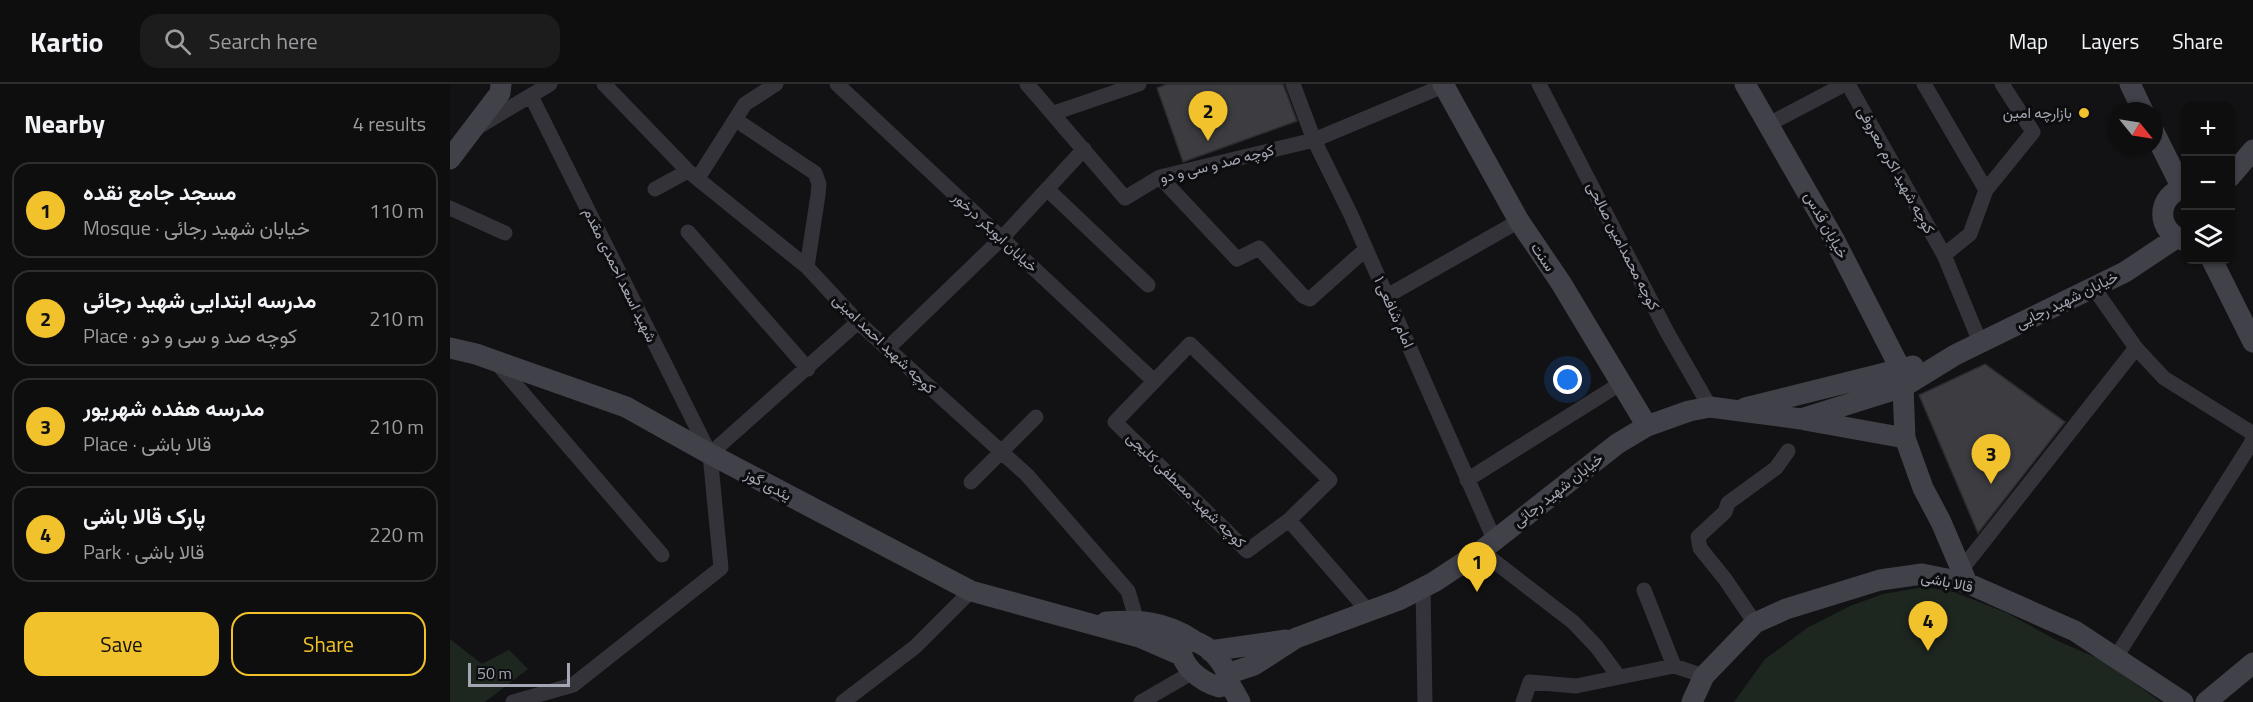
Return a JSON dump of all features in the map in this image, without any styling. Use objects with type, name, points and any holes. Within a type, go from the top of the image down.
[{"type":"main road","points":[[450,159],[475,130],[500,93],[501,84]]},
{"type":"main road","name":"خیابان قدس","points":[[1744,84],[1835,241],[1902,379]]},
{"type":"main road","points":[[2130,84],[2139,102]]},
{"type":"main road","name":"سنت","points":[[1443,85],[1518,221],[1623,382],[1647,426]]},
{"type":"main road","points":[[2163,149],[2181,182]]},
{"type":"main road","points":[[2235,171],[2253,150]]},
{"type":"main road","points":[[2181,190],[2170,195],[2162,209],[2164,225],[2181,239]]},
{"type":"main road","name":"خیابان شهید رجایی","points":[[1902,379],[2125,272],[2181,239]]},
{"type":"main road","points":[[2214,264],[2253,342]]},
{"type":"main road","name":"یئدی گوز","points":[[450,348],[495,361],[626,407],[710,454],[971,591],[1194,655]]},
{"type":"main road","points":[[1902,379],[1905,438],[1923,488],[1964,576]]},
{"type":"main road","name":"خیابان شهید رجائی","points":[[1736,411],[1797,394],[1902,379]]},
{"type":"main road","name":"خیابان شهید رجائی","points":[[1222,685],[1296,638],[1423,588],[1487,545],[1617,444],[1647,426],[1689,411],[1710,407],[1801,419],[1902,379]]},
{"type":"main road","points":[[1797,394],[1795,406],[1801,419],[1905,438]]},
{"type":"main road","name":"قالا باشی","points":[[1692,702],[1704,676],[1755,623],[1786,609],[1880,580],[1922,573],[1964,576],[2075,631],[2183,702]]},
{"type":"main road","points":[[1085,622],[1137,621],[1162,624],[1240,702]]},
{"type":"main road","points":[[1194,655],[1296,638]]},
{"type":"main road","points":[[2205,702],[2253,663]]},
{"type":"street","points":[[475,130],[550,84]]},
{"type":"street","name":"کوچه شهید احمد امینی","points":[[603,84],[693,174],[807,267],[858,322],[1027,475],[1128,591],[1137,621]]},
{"type":"street","points":[[655,189],[693,174],[736,120],[745,104],[776,84]]},
{"type":"street","name":"خیابان ابوبکر درخور","points":[[837,84],[1152,380]]},
{"type":"street","points":[[887,349],[1002,238],[1084,148],[1027,84]]},
{"type":"street","points":[[1054,113],[1139,84]]},
{"type":"street","name":"امام شافعی ۱","points":[[1293,84],[1314,140],[1366,249],[1467,480],[1487,545]]},
{"type":"street","name":"کوچه محمدامین صالحی","points":[[1539,84],[1667,332],[1710,407]]},
{"type":"street","points":[[1769,124],[1847,84]]},
{"type":"street","name":"کوچه شهید اکرم معروفی","points":[[1847,84],[1944,255],[1980,342]]},
{"type":"street","points":[[1924,84],[1986,190]]},
{"type":"street","points":[[1944,255],[1970,234],[1986,190],[2033,132],[2002,84]]},
{"type":"street","name":"کوچه صد و سی و دو","points":[[1084,148],[1125,198],[1160,177],[1314,140],[1443,85]]},
{"type":"street","name":"شهید اسعد احمدی مقدم","points":[[531,96],[710,454]]},
{"type":"street","points":[[736,120],[815,173],[819,184],[807,267]]},
{"type":"street","points":[[1160,177],[1237,259],[1259,248],[1303,296],[1310,299],[1366,249]]},
{"type":"street","points":[[1047,189],[1148,285]]},
{"type":"street","points":[[450,208],[505,233]]},
{"type":"street","points":[[1387,296],[1518,221]]},
{"type":"street","points":[[688,232],[808,369]]},
{"type":"street","points":[[2093,287],[2136,348],[2164,378],[2252,433],[2252,442],[2116,657]]},
{"type":"street","points":[[513,702],[573,685],[721,568],[710,454],[858,322]]},
{"type":"street","name":"کوچه شهید مصطفی کلیجی","points":[[1190,344],[1330,480],[1289,520],[1248,551],[1115,422],[1152,380],[1190,344]]},
{"type":"street","points":[[1964,576],[2136,348]]},
{"type":"street","points":[[495,361],[662,555]]},
{"type":"street","points":[[1467,480],[1623,382]]},
{"type":"street","points":[[971,482],[1036,417]]},
{"type":"street","points":[[1755,623],[1725,579],[1700,548],[1698,537],[1725,512],[1728,503],[1776,468],[1788,451]]},
{"type":"street","points":[[1289,520],[1368,611]]},
{"type":"street","points":[[1487,545],[1573,621],[1619,677]]},
{"type":"street","points":[[1423,588],[1425,702]]},
{"type":"street","points":[[1644,590],[1674,666]]},
{"type":"street","points":[[843,702],[915,647],[971,591]]},
{"type":"street","points":[[1141,702],[1194,655]]},
{"type":"street","points":[[1523,702],[1530,682],[1576,686],[1674,666],[1704,676]]},
{"type":"shaded area","points":[[1924,587],[1954,592],[2007,613],[2060,642],[2102,660],[2161,702],[1734,702],[1765,659],[1807,628],[1850,606],[1883,594]]},
{"type":"shaded area","points":[[450,639],[482,664],[509,650],[528,669],[485,702],[450,702]]},
{"type":"building","points":[[1167,84],[1283,84],[1297,121],[1183,162],[1157,88]]},
{"type":"building","points":[[1985,364],[2065,422],[1978,533],[1919,395]]},
{"type":"place","name":"بازارچه امین","points":[[2084,113]]},
{"type":"place","name":"مدرسه ابتدایی شهید رجائی","points":[[1208,141]]},
{"type":"place","name":"مدرسه هفده شهریور","points":[[1991,484]]},
{"type":"place","name":"مسجد جامع نقده","points":[[1477,592]]},
{"type":"place","name":"پارک قالا باشی","points":[[1928,651]]}]
